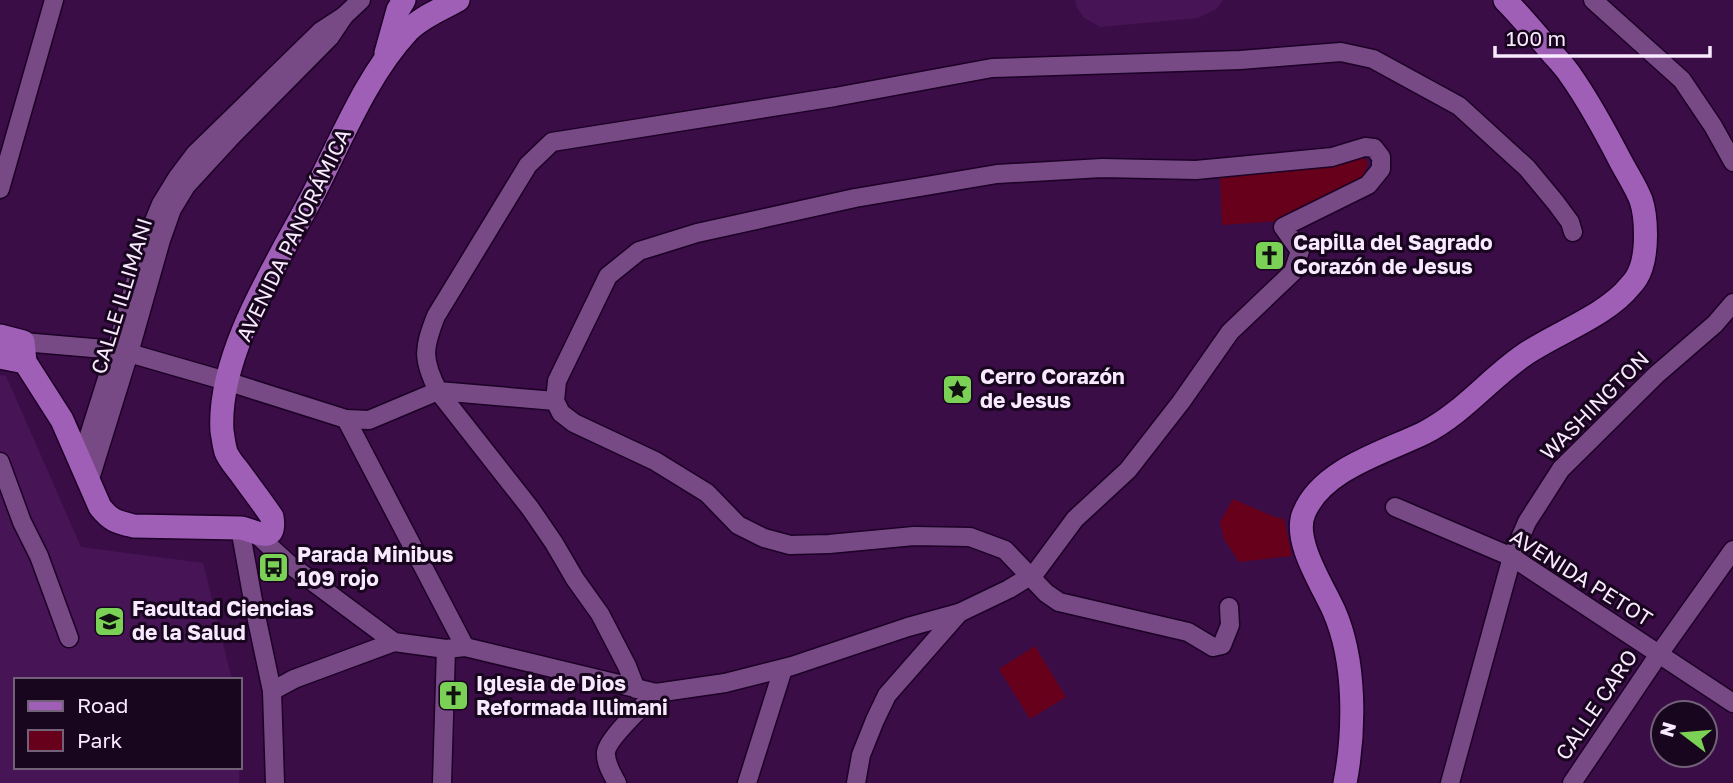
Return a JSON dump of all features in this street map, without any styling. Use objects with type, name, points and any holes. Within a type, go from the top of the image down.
[{"type":"main road","name":"AVENIDA PANORÁMICA","points":[[272,517],[226,452],[222,433],[222,409],[226,380],[245,328],[274,268],[402,26],[398,10],[404,0]]},
{"type":"main road","points":[[402,26],[458,0]]},
{"type":"main road","points":[[1345,783],[1353,724],[1352,687],[1336,614],[1309,559],[1301,535],[1302,516],[1310,499],[1333,478],[1363,460],[1426,432],[1465,406],[1525,354],[1615,301],[1630,286],[1641,269],[1645,232],[1641,200],[1606,133],[1570,74],[1505,0]]},
{"type":"main road","points":[[0,336],[24,352],[62,420],[100,507],[109,518],[134,526],[248,531],[264,535],[271,531],[274,525],[272,517]]},
{"type":"main road","points":[[0,357],[24,352]]},
{"type":"street","points":[[0,189],[54,0]]},
{"type":"street","name":"CALLE ILLIMANI","points":[[85,473],[172,209],[186,187],[232,135],[330,37],[344,16],[361,0]]},
{"type":"street","points":[[1593,0],[1682,80],[1733,162]]},
{"type":"street","points":[[636,689],[600,614],[530,508],[438,391],[430,376],[425,354],[436,316],[528,165],[552,142],[835,97],[992,68],[1240,60],[1341,51],[1373,59],[1460,106],[1527,168],[1570,222],[1573,232]]},
{"type":"street","points":[[272,691],[293,679],[394,642],[455,648],[656,693],[724,683],[783,668],[959,612],[1009,589],[1030,576],[1035,573],[1075,519],[1128,470],[1181,402],[1230,332],[1293,272],[1300,251],[1283,227],[1368,185],[1381,169],[1381,157],[1374,148],[1365,147],[1332,157],[1196,170],[1102,168],[997,174],[855,198],[686,237],[639,251],[608,276],[557,381],[555,401],[561,412],[574,423],[655,461],[707,493],[738,525],[764,538],[790,545],[914,536],[970,537],[1005,550],[1030,576],[1046,593],[1059,602],[1188,632],[1213,647],[1222,645],[1230,625],[1229,607]]},
{"type":"street","name":"WASHINGTON","points":[[1450,783],[1512,557],[1527,522],[1561,469],[1733,303]]},
{"type":"street","points":[[24,352],[123,352],[226,380],[346,419],[369,420],[438,391],[555,401]]},
{"type":"street","points":[[346,419],[455,648],[442,783]]},
{"type":"street","points":[[0,462],[69,638]]},
{"type":"street","name":"AVENIDA PETOT","points":[[1395,507],[1512,557],[1733,703]]},
{"type":"street","points":[[272,517],[289,564]]},
{"type":"street","points":[[248,531],[394,642]]},
{"type":"street","points":[[248,531],[254,606],[272,691],[275,783]]},
{"type":"street","name":"CALLE CARO","points":[[1572,783],[1733,550]]},
{"type":"street","points":[[856,783],[861,755],[887,695],[959,612]]},
{"type":"street","points":[[747,783],[783,668]]},
{"type":"street","points":[[617,783],[607,764],[606,752],[610,741],[656,693]]},
{"type":"shaded area","points":[[1075,0],[1223,0],[1216,9],[1198,18],[1100,27],[1084,18]]},
{"type":"shaded area","name":"Facultad Ciencias de la Salud","points":[[0,375],[6,376],[81,547],[203,563],[232,678],[14,678],[14,769],[239,769],[239,783],[0,783]]},
{"type":"green space","points":[[1364,157],[1368,164],[1362,179],[1280,221],[1222,225],[1220,174],[1327,166]]},
{"type":"green space","points":[[1233,499],[1284,519],[1292,556],[1239,562],[1224,539],[1220,522]]},
{"type":"green space","points":[[1035,646],[1066,697],[1030,719],[999,669]]},
{"type":"place","name":"Capilla del Sagrado Corazón de Jesus","points":[[1270,255]]},
{"type":"place","name":"Cerro Corazón de Jesus","points":[[957,389]]},
{"type":"place","name":"Parada Minibus 109 rojo","points":[[274,567]]},
{"type":"place","name":"Facultad Ciencias de la Salud","points":[[109,621]]},
{"type":"place","name":"Iglesia de Dios Reformada Illimani","points":[[453,696]]}]
